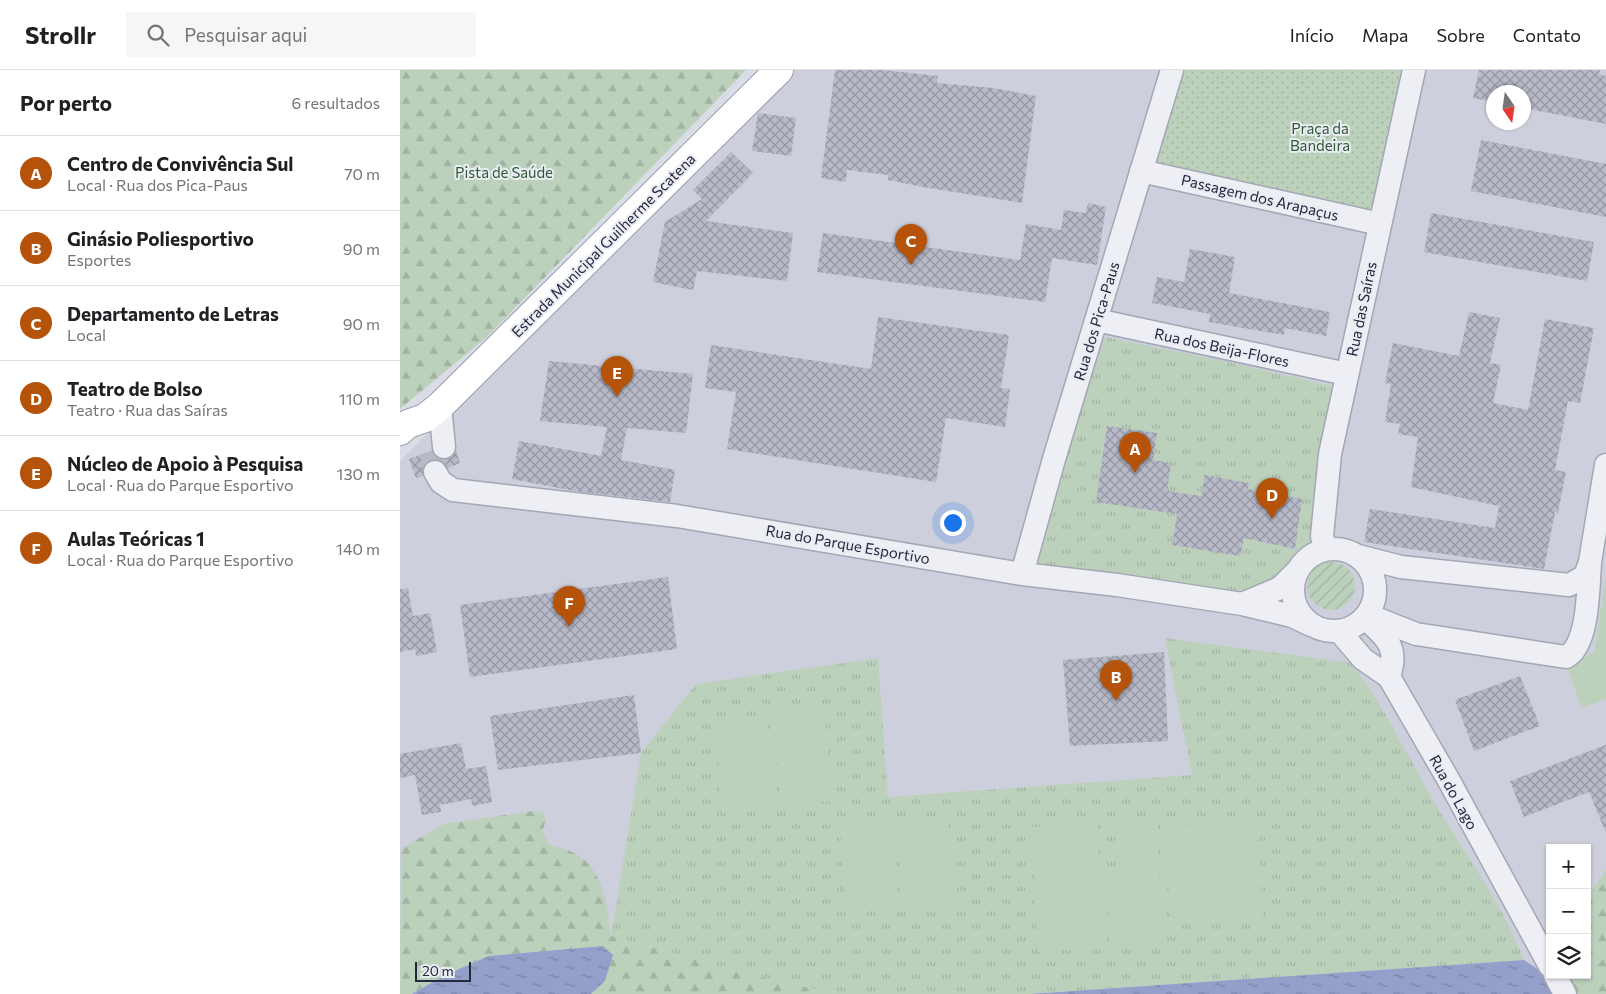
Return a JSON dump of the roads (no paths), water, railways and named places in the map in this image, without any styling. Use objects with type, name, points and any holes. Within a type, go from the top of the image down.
[{"type":"main road","name":"Estrada Municipal Guilherme Scatena","points":[[400,451],[416,436],[433,412],[779,70]]},
{"type":"main road","name":"Estrada Municipal Guilherme Scatena","points":[[400,431],[408,424],[433,412]]},
{"type":"street","name":"Rua dos Pica-Paus","points":[[1022,574],[1096,320],[1172,70]]},
{"type":"street","name":"Rua das Saíras","points":[[1326,550],[1322,536],[1330,454],[1414,70]]},
{"type":"street","name":"Passagem dos Arapaçus","points":[[1141,170],[1380,224]]},
{"type":"street","name":"Rua dos Beija-Flores","points":[[1096,320],[1347,374]]},
{"type":"street","name":"Rua do Parque Esportivo","points":[[433,412],[439,460],[453,490],[700,519],[1022,574],[1117,585],[1242,604],[1292,616],[1311,625]]},
{"type":"street","points":[[1367,616],[1416,634],[1566,657],[1574,653],[1584,626],[1590,562],[1606,465]]},
{"type":"street","points":[[1242,604],[1280,588],[1305,561],[1326,550],[1348,551],[1358,556],[1402,567],[1558,585],[1569,585],[1585,576],[1590,562]]},
{"type":"street","points":[[1297,571],[1293,582],[1296,606],[1311,625],[1322,630],[1340,632],[1354,627],[1367,616],[1376,594],[1375,583],[1366,563],[1358,556]]},
{"type":"street","points":[[1367,616],[1386,638],[1394,661],[1388,678]]},
{"type":"street","name":"Rua do Lago","points":[[1340,632],[1363,659],[1388,678],[1448,779],[1546,959]]},
{"type":"street","points":[[1557,979],[1565,994]]},
{"type":"water","points":[[603,946],[613,955],[605,981],[591,994],[412,994],[443,976],[489,956]]},
{"type":"water","points":[[1524,960],[1539,970],[1552,994],[1030,994]]},
{"type":"tunnel","points":[[430,452],[435,472]]},
{"type":"place","name":"Departamento de Letras","points":[[911,265]]},
{"type":"place","name":"Núcleo de Apoio à Pesquisa","points":[[617,397]]},
{"type":"place","name":"Centro de Convivência Sul","points":[[1135,473]]},
{"type":"place","name":"Teatro de Bolso","points":[[1272,519]]},
{"type":"place","name":"Aulas Teóricas 1","points":[[569,627]]},
{"type":"place","name":"Ginásio Poliesportivo","points":[[1116,701]]},
{"type":"park label","name":"Praça da Bandeira","points":[[1320,136]]},
{"type":"park label","name":"Pista de Saúde","points":[[504,172]]}]
